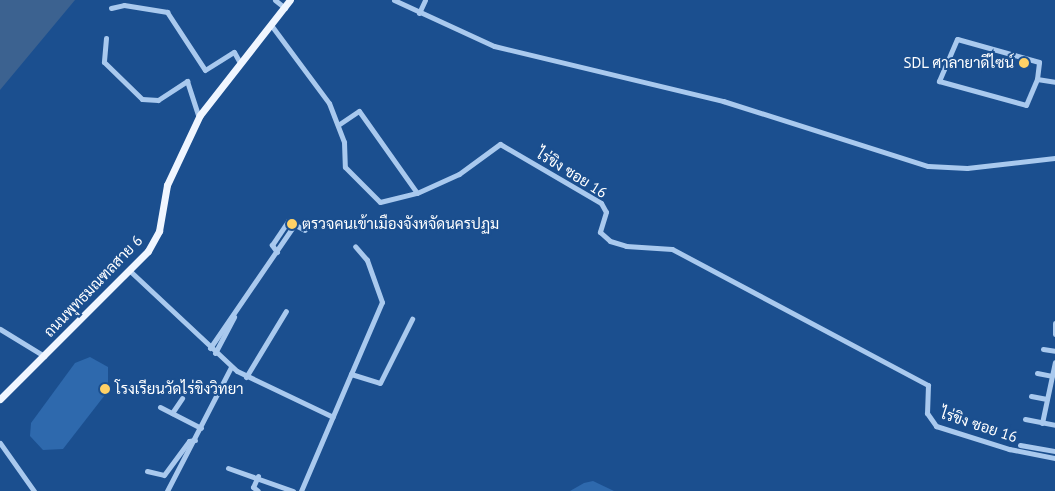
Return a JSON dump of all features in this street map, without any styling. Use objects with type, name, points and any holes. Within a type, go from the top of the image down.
[{"type":"main road","name":"ถนนพุทธมณฑลสาย 6","points":[[0,399],[130,272],[157,237],[167,185],[200,116],[240,61],[290,0]]},
{"type":"street","points":[[274,0],[284,8]]},
{"type":"street","points":[[394,0],[418,13],[494,46],[723,100],[928,166],[967,168],[1055,158]]},
{"type":"street","points":[[418,13],[425,0]]},
{"type":"street","points":[[111,8],[124,5],[167,12],[205,70],[234,52],[240,61]]},
{"type":"street","name":"ไร่ขิง ซอย 16","points":[[271,25],[313,75],[338,125],[345,168],[380,202],[417,193],[467,170],[500,144],[603,204],[606,212],[600,232],[610,241],[626,246],[672,249],[928,385],[927,413],[936,426],[1009,450],[1055,458]]},
{"type":"street","points":[[106,38],[104,62],[142,99],[158,100],[187,81],[200,116]]},
{"type":"street","points":[[958,39],[1037,61],[1041,64],[1037,79],[1026,105],[939,82],[958,39]]},
{"type":"street","points":[[1037,79],[1055,82]]},
{"type":"street","points":[[338,125],[359,111],[417,193]]},
{"type":"street","points":[[277,252],[272,245],[288,221],[305,230]]},
{"type":"street","points":[[210,348],[234,316],[295,224]]},
{"type":"street","points":[[301,491],[382,302],[367,260],[355,246]]},
{"type":"street","points":[[130,272],[210,348],[246,377],[333,417]]},
{"type":"street","points":[[246,377],[286,311]]},
{"type":"street","points":[[216,353],[233,327],[234,316]]},
{"type":"street","points":[[352,374],[380,383],[412,319]]},
{"type":"street","points":[[1055,323],[1055,334]]},
{"type":"street","points":[[0,329],[44,356]]},
{"type":"street","points":[[1043,349],[1055,351]]},
{"type":"street","points":[[1042,423],[1055,362]]},
{"type":"street","points":[[168,491],[231,366]]},
{"type":"street","points":[[1037,373],[1052,376]]},
{"type":"street","points":[[1031,396],[1047,399]]},
{"type":"street","points":[[172,413],[182,398]]},
{"type":"street","points":[[160,407],[201,428]]},
{"type":"street","points":[[1025,419],[1055,425]]},
{"type":"street","points":[[147,471],[164,475],[188,440],[195,440]]},
{"type":"street","points":[[0,443],[34,491]]},
{"type":"street","points":[[1020,444],[1055,451]]},
{"type":"street","points":[[228,468],[258,476],[293,491]]},
{"type":"street","points":[[258,476],[253,486],[258,491]]},
{"type":"shaded area","points":[[0,0],[75,0],[0,90]]},
{"type":"shaded area","points":[[90,357],[108,367],[108,391],[63,449],[43,450],[30,436],[31,423],[75,363]]},
{"type":"shaded area","points":[[593,481],[614,491],[570,491],[584,483]]},
{"type":"place","name":"SDL ศาลายาดีไซน์","points":[[1024,63]]},
{"type":"place","name":"ตรวจคนเข้าเมืองจังหจัดนครปฏม","points":[[292,224]]},
{"type":"place","name":"โรงเรียนวัดไร่ขิงวิทยา","points":[[105,389]]}]
